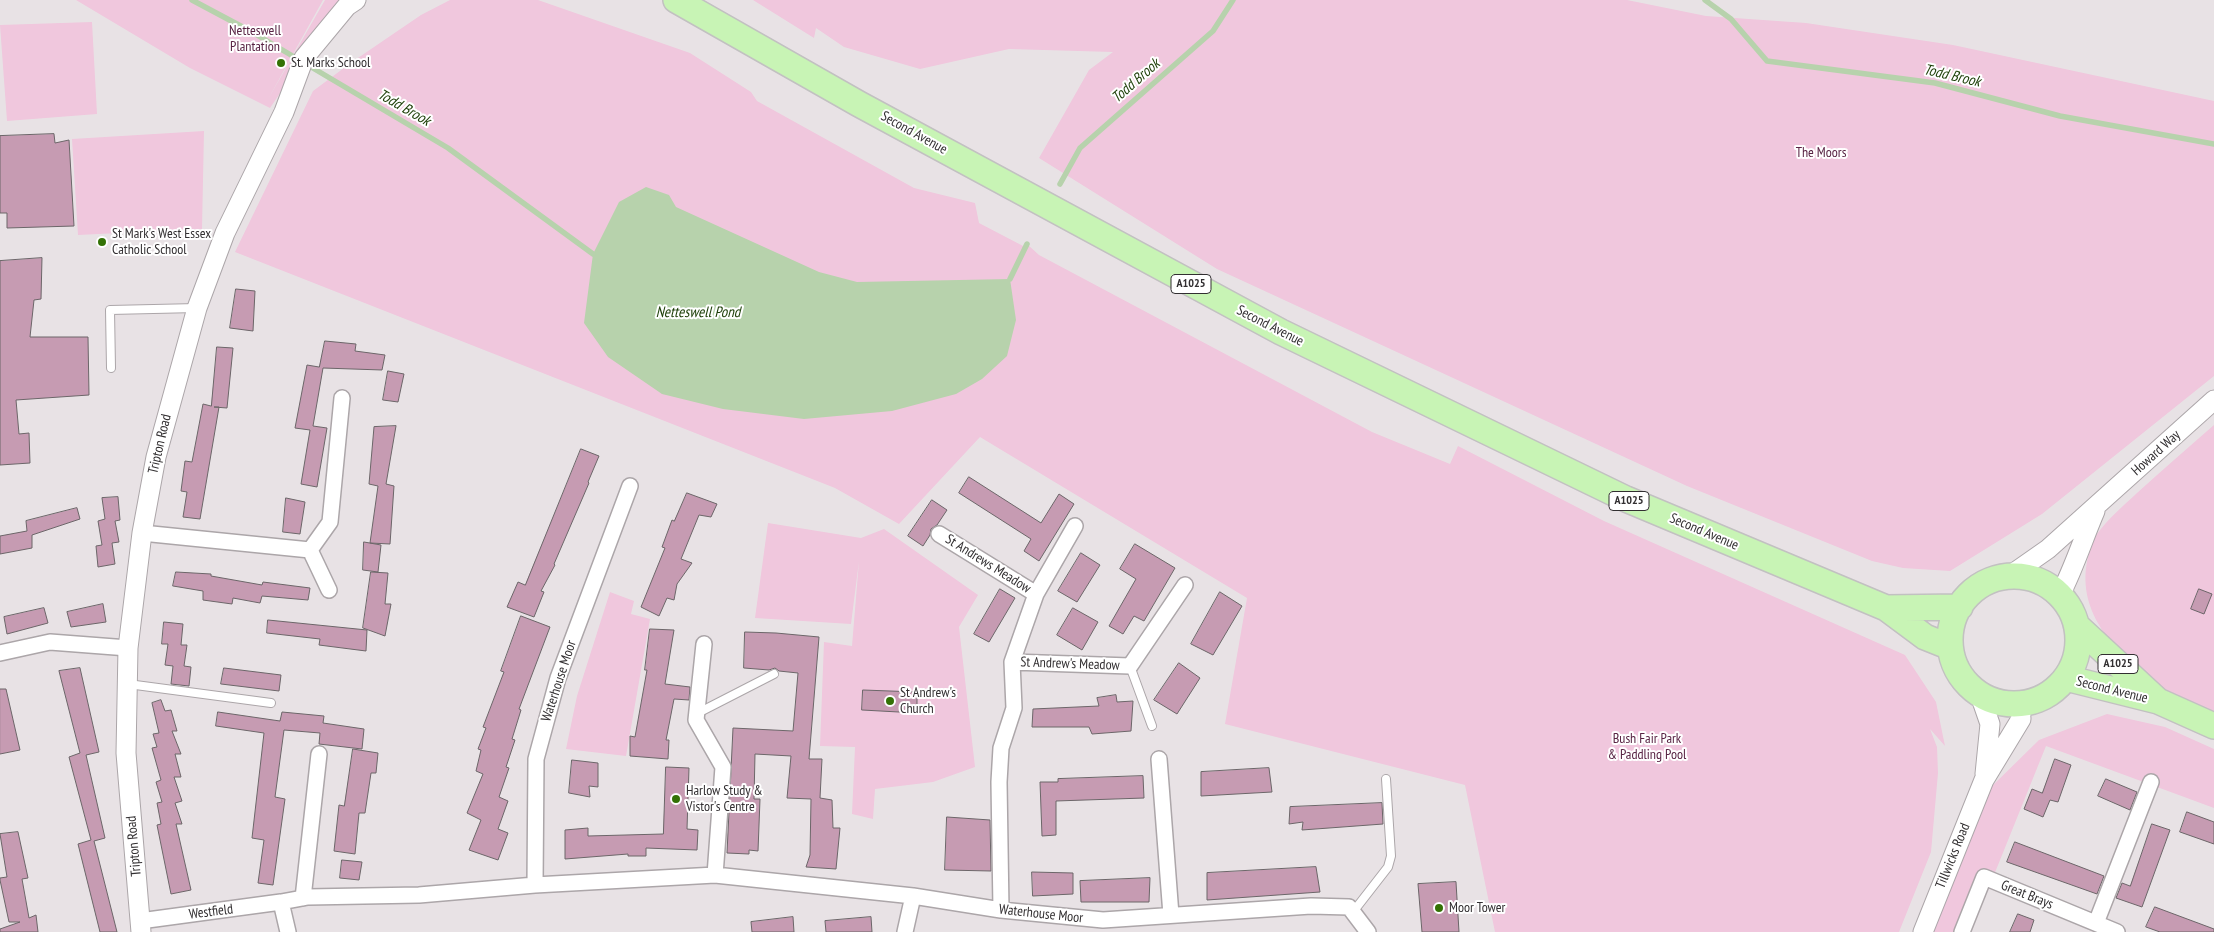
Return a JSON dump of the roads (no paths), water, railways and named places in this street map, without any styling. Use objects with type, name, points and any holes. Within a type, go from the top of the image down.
[{"type":"main road","name":"Second Avenue","points":[[676,0],[868,108],[1281,332],[1626,499],[1886,608],[1925,637],[1950,648]]},
{"type":"main road","points":[[2008,577],[2031,578],[2052,588],[2071,610],[2077,626],[2078,644],[2075,662],[2066,678],[2054,692],[2038,700],[2020,704],[2000,703],[1980,695],[1966,682],[1956,666],[1950,648],[1952,626],[1960,607],[1969,595],[1980,586],[1994,579],[2008,577]]},
{"type":"main road","name":"Second Avenue","points":[[1886,608],[1960,607]]},
{"type":"main road","name":"Second Avenue","points":[[2077,626],[2158,702]]},
{"type":"main road","name":"Second Avenue","points":[[2066,678],[2158,702],[2214,726]]},
{"type":"street","name":"Tripton Road","points":[[141,926],[126,753],[128,648],[142,533],[156,457],[197,308],[225,233],[284,112],[304,58],[347,6],[356,0]]},
{"type":"street","points":[[310,550],[330,522],[342,398]]},
{"type":"street","name":"Howard Way","points":[[2008,577],[2048,549],[2214,400]]},
{"type":"street","name":"Waterhouse Moor","points":[[535,885],[536,759],[558,678],[630,486]]},
{"type":"street","name":"Howard Way","points":[[2060,595],[2076,564],[2077,553],[2097,505]]},
{"type":"street","name":"St Andrews Meadow","points":[[1012,662],[1036,594],[1075,526]]},
{"type":"street","points":[[142,533],[310,550]]},
{"type":"street","name":"St Andrews Meadow","points":[[939,534],[1036,594]]},
{"type":"street","points":[[310,550],[329,590]]},
{"type":"street","name":"St Andrew's Meadow","points":[[1000,910],[999,782],[1001,748],[1014,708],[1012,662],[1130,666],[1185,585]]},
{"type":"street","points":[[0,653],[50,642],[128,648]]},
{"type":"street","points":[[704,644],[696,720],[723,767],[715,875]]},
{"type":"street","name":"Tillwicks Road","points":[[1980,695],[1990,724],[1984,780]]},
{"type":"street","name":"Tillwicks Road","points":[[1923,932],[1984,780],[2021,719],[2020,704]]},
{"type":"street","points":[[303,898],[319,754]]},
{"type":"street","points":[[1159,758],[1171,916]]},
{"type":"street","points":[[2096,923],[2151,782]]},
{"type":"street","name":"Waterhouse Moor","points":[[419,895],[535,885],[715,875],[913,896],[1000,910],[1103,923],[1312,906],[1349,907],[1353,912]]},
{"type":"street","name":"Great Brays","points":[[1962,932],[1984,878],[2117,932]]},
{"type":"street","name":"Westfield","points":[[141,926],[303,898],[419,895]]},
{"type":"street","points":[[905,932],[913,896]]},
{"type":"street","points":[[281,902],[288,932]]},
{"type":"street","points":[[1353,912],[1368,932]]},
{"type":"lane","points":[[111,368],[110,310],[197,308]]},
{"type":"lane","points":[[1130,666],[1152,726]]},
{"type":"lane","points":[[696,714],[774,674]]},
{"type":"lane","points":[[128,684],[271,703]]},
{"type":"lane","points":[[1353,912],[1388,867],[1391,856],[1386,779]]},
{"type":"water","name":"Netteswell Pond","points":[[646,187],[669,195],[676,207],[819,272],[857,282],[1010,279],[1016,320],[1007,356],[982,379],[956,394],[892,411],[804,419],[723,409],[662,394],[608,357],[584,323],[593,254],[619,202]]},
{"type":"waterway","name":"Todd Brook","points":[[192,0],[252,32],[448,148],[593,254]]},
{"type":"waterway","name":"Todd Brook","points":[[1060,184],[1080,148],[1213,31],[1233,0]]},
{"type":"waterway","name":"Todd Brook","points":[[1705,0],[1731,19],[1767,61],[1935,83],[2060,116],[2214,144]]},
{"type":"waterway","name":"Todd Brook","points":[[1010,279],[1027,244]]},
{"type":"place","name":"St. Marks School","points":[[281,63]]},
{"type":"place","name":"St Mark's West Essex Catholic School","points":[[102,242]]},
{"type":"place","name":"St Andrew's Church","points":[[890,701]]},
{"type":"place","name":"Harlow Study & Vistor's Centre","points":[[676,799]]},
{"type":"place","name":"Moor Tower","points":[[1439,908]]},
{"type":"park label","name":"Netteswell Plantation","points":[[255,40]]},
{"type":"park label","name":"The Moors","points":[[1821,153]]},
{"type":"park label","name":"Bush Fair Park & Paddling Pool","points":[[1647,748]]}]
